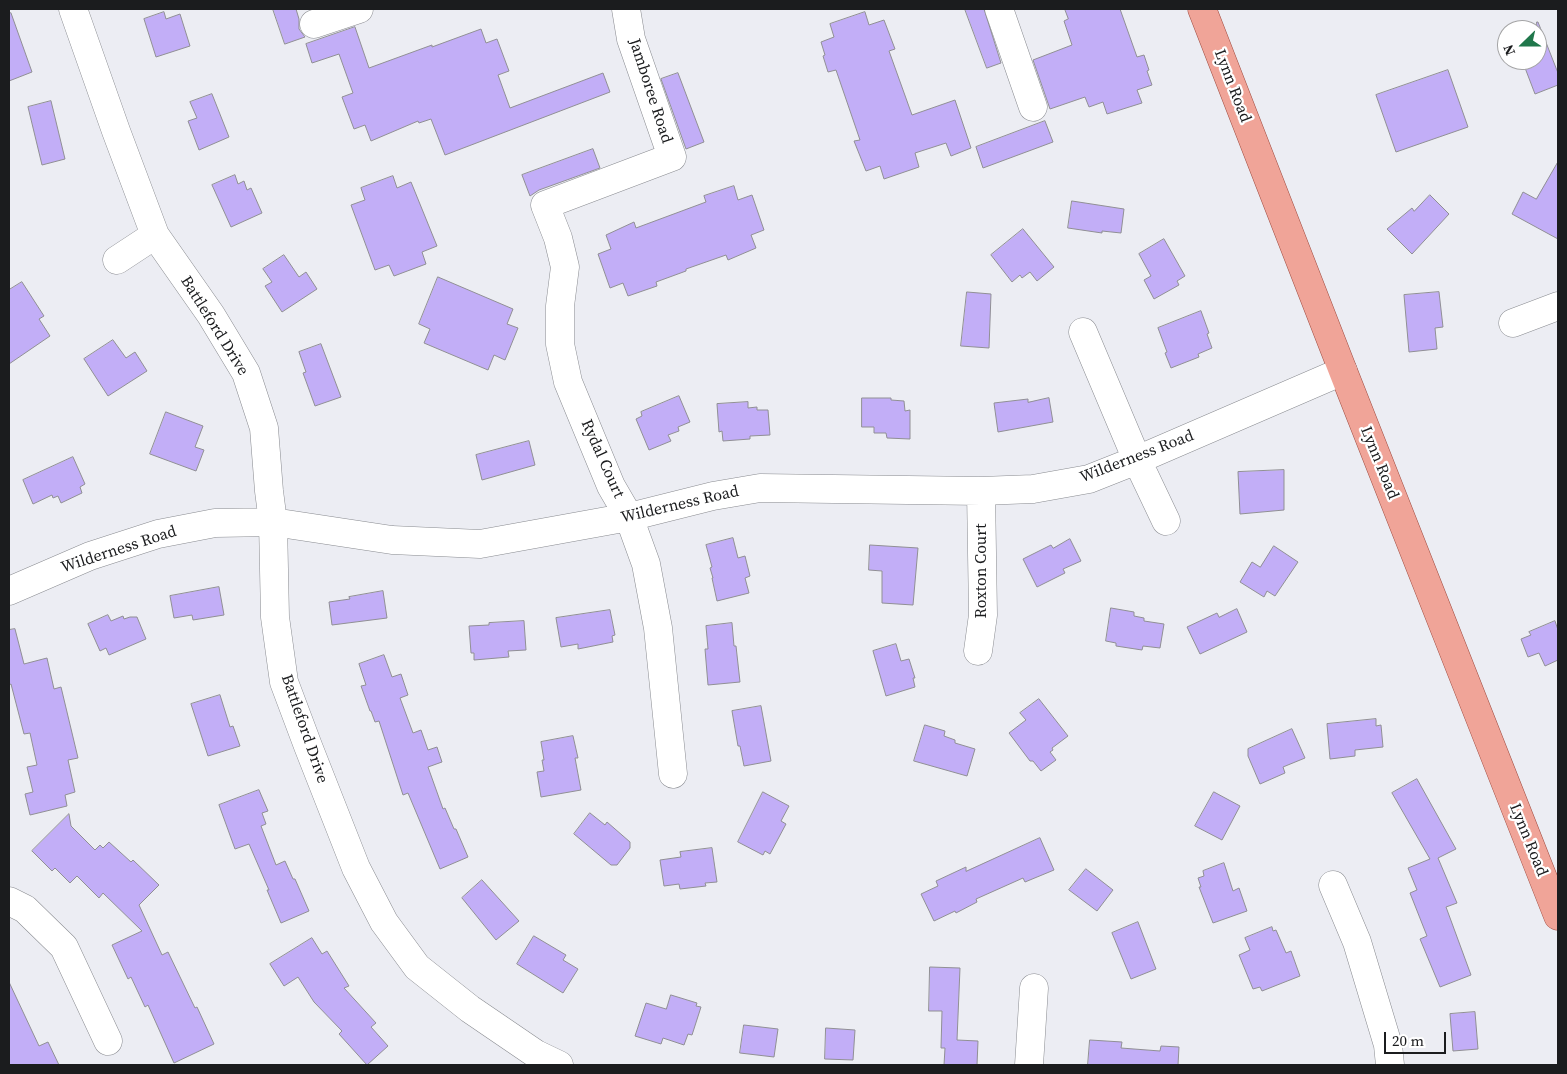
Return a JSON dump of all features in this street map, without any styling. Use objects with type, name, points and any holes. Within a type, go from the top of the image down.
[{"type":"main road","name":"Lynn Road","points":[[1202,9],[1558,916]]},
{"type":"street","name":"Battleford Drive","points":[[73,9],[155,235],[211,315],[246,372],[264,428],[273,522],[275,617],[284,682],[356,868],[384,922],[417,967],[478,1014],[536,1054],[559,1065]]},
{"type":"street","points":[[314,24],[360,9]]},
{"type":"street","name":"Jamboree Road","points":[[545,205],[672,157],[631,39],[626,9]]},
{"type":"street","points":[[999,9],[1032,107]]},
{"type":"street","name":"Rydal Court","points":[[545,205],[558,238],[565,267],[560,306],[560,344],[568,382],[611,486],[629,518],[646,564],[658,628],[672,774]]},
{"type":"street","points":[[117,260],[155,235]]},
{"type":"street","points":[[1513,323],[1558,306]]},
{"type":"street","points":[[1083,332],[1137,460],[1166,521]]},
{"type":"street","name":"Wilderness Road","points":[[9,591],[90,556],[158,534],[214,523],[273,522],[392,540],[480,544],[629,518],[712,496],[760,488],[1033,490],[1089,478],[1137,460],[1343,372]]},
{"type":"street","name":"Roxton Court","points":[[978,651],[983,616],[981,491]]},
{"type":"street","points":[[1332,885],[1357,942],[1388,1045],[1390,1065]]},
{"type":"street","points":[[9,901],[25,909],[64,947],[108,1041]]},
{"type":"street","points":[[1029,1065],[1034,988]]},
{"type":"building","points":[[273,9],[296,9],[299,29],[305,37],[285,44]]},
{"type":"building","points":[[965,9],[984,9],[1001,63],[987,68]]},
{"type":"building","points":[[1065,9],[1120,9],[1137,57],[1144,55],[1149,70],[1147,71],[1152,85],[1137,90],[1142,103],[1107,114],[1103,102],[1089,107],[1085,97],[1050,109],[1033,60],[1072,45],[1064,21],[1068,19]]},
{"type":"building","points":[[164,12],[166,19],[180,14],[190,46],[156,57],[144,19]]},
{"type":"building","points":[[865,12],[869,25],[884,20],[895,49],[889,51],[912,115],[955,100],[971,148],[951,156],[946,143],[915,153],[919,167],[884,179],[880,166],[866,171],[854,141],[860,140],[836,70],[828,72],[821,42],[834,37],[830,24]]},
{"type":"building","points":[[11,13],[32,72],[9,81],[9,14]]},
{"type":"building","points":[[355,27],[369,68],[481,29],[486,43],[497,39],[509,71],[498,75],[510,108],[603,73],[610,92],[445,155],[431,119],[419,123],[418,121],[371,141],[365,125],[354,129],[342,97],[353,93],[339,54],[312,63],[306,44]]},
{"type":"building","points":[[1547,45],[1558,73],[1558,85],[1535,94],[1526,70],[1547,70]]},
{"type":"building","points":[[1448,70],[1468,127],[1396,152],[1376,95]]},
{"type":"building","points":[[678,73],[704,142],[686,149],[661,79]]},
{"type":"building","points":[[212,94],[229,137],[199,150],[188,121],[197,118],[190,102]]},
{"type":"building","points":[[51,101],[65,159],[42,165],[28,107]]},
{"type":"building","points":[[1045,121],[1053,142],[983,168],[976,147]]},
{"type":"building","points":[[593,149],[600,168],[539,190],[530,196],[522,175]]},
{"type":"building","points":[[1558,162],[1558,239],[1512,214],[1523,192],[1536,199]]},
{"type":"building","points":[[235,175],[238,184],[244,181],[247,190],[251,188],[262,213],[231,227],[212,185]]},
{"type":"building","points":[[393,176],[397,188],[411,182],[437,246],[422,252],[426,264],[394,276],[389,265],[375,270],[351,205],[365,200],[361,188]]},
{"type":"building","points":[[734,186],[738,200],[752,195],[764,230],[751,235],[756,248],[728,260],[726,255],[686,269],[686,271],[656,282],[657,286],[628,296],[623,283],[610,288],[598,254],[611,249],[606,235],[634,222],[636,228],[706,202],[704,196]]},
{"type":"building","points":[[1430,195],[1449,214],[1412,254],[1387,229],[1412,208],[1414,211]]},
{"type":"building","points":[[1072,201],[1124,209],[1121,233],[1102,231],[1102,233],[1068,228]]},
{"type":"building","points":[[1023,229],[1054,267],[1037,281],[1030,272],[1022,278],[1020,275],[1012,282],[991,255]]},
{"type":"building","points":[[1164,239],[1185,276],[1177,281],[1179,285],[1154,299],[1144,280],[1151,276],[1139,254]]},
{"type":"building","points":[[284,255],[299,277],[306,272],[317,289],[282,312],[265,286],[272,282],[263,269]]},
{"type":"building","points":[[438,277],[513,309],[507,324],[518,328],[505,360],[494,355],[488,370],[424,343],[430,329],[419,324]]},
{"type":"building","points":[[22,282],[44,316],[39,319],[50,336],[9,364],[9,290]]},
{"type":"building","points":[[967,292],[991,294],[989,348],[961,346]]},
{"type":"building","points":[[1439,292],[1443,327],[1435,328],[1437,349],[1409,352],[1404,295]]},
{"type":"building","points":[[1201,311],[1212,348],[1198,354],[1199,357],[1171,368],[1158,328]]},
{"type":"building","points":[[113,340],[126,358],[135,352],[147,371],[108,396],[84,359]]},
{"type":"building","points":[[321,344],[341,397],[315,406],[303,373],[306,372],[299,352]]},
{"type":"building","points":[[679,396],[690,422],[678,427],[679,431],[668,435],[671,441],[649,450],[636,419],[642,416],[641,412]]},
{"type":"building","points":[[862,398],[891,398],[891,400],[904,401],[905,411],[910,410],[910,439],[887,438],[886,433],[874,433],[874,427],[862,427]]},
{"type":"building","points":[[1049,398],[1053,422],[998,432],[994,403],[1028,399],[1028,402]]},
{"type":"building","points":[[748,402],[748,408],[757,407],[757,410],[768,410],[770,435],[750,436],[750,439],[723,441],[722,431],[719,432],[717,404]]},
{"type":"building","points":[[166,412],[203,426],[195,447],[204,450],[196,471],[150,454]]},
{"type":"building","points":[[529,441],[535,465],[482,480],[476,455]]},
{"type":"building","points":[[73,457],[85,484],[80,487],[82,493],[61,503],[58,496],[53,498],[52,495],[33,504],[23,480]]},
{"type":"building","points":[[1284,470],[1284,510],[1240,514],[1238,472]]},
{"type":"building","points":[[733,538],[738,558],[745,556],[750,576],[745,578],[749,593],[717,601],[710,568],[712,567],[706,545]]},
{"type":"building","points":[[1070,539],[1081,561],[1063,569],[1065,573],[1037,587],[1023,559],[1051,545],[1053,548]]},
{"type":"building","points":[[870,545],[918,548],[913,605],[882,603],[882,571],[869,570]]},
{"type":"building","points":[[1274,546],[1298,562],[1275,596],[1267,591],[1264,597],[1240,582],[1252,562],[1260,567]]},
{"type":"building","points":[[219,587],[224,615],[193,620],[192,615],[174,618],[170,596]]},
{"type":"building","points":[[383,591],[387,618],[332,625],[329,602]]},
{"type":"building","points":[[1111,608],[1134,612],[1134,616],[1144,618],[1144,621],[1164,624],[1160,648],[1143,646],[1142,650],[1116,646],[1116,643],[1106,641]]},
{"type":"building","points":[[1237,609],[1247,632],[1200,654],[1187,627],[1217,613],[1219,617]]},
{"type":"building","points":[[610,610],[615,635],[612,636],[613,642],[578,649],[578,644],[561,647],[556,618]]},
{"type":"building","points":[[108,615],[111,621],[123,616],[124,619],[137,617],[146,639],[109,655],[106,648],[100,651],[88,624]]},
{"type":"building","points":[[524,621],[526,650],[508,651],[509,657],[474,660],[474,653],[471,653],[469,626]]},
{"type":"building","points":[[1555,621],[1558,630],[1558,660],[1545,666],[1539,653],[1528,657],[1521,639],[1531,635],[1529,632]]},
{"type":"building","points":[[732,623],[740,682],[708,685],[705,649],[708,649],[706,626]]},
{"type":"building","points":[[15,629],[24,664],[47,658],[54,689],[61,687],[78,758],[68,760],[75,792],[65,795],[67,806],[30,815],[25,794],[33,792],[27,767],[37,765],[30,733],[24,734],[11,684],[9,685],[9,630]]},
{"type":"building","points":[[896,644],[901,661],[909,659],[915,678],[913,678],[915,687],[886,696],[873,651]]},
{"type":"building","points":[[384,655],[392,677],[401,674],[408,695],[400,698],[413,733],[421,730],[428,750],[437,747],[442,762],[428,767],[443,809],[445,808],[454,829],[456,829],[468,857],[440,869],[408,793],[403,795],[379,721],[375,722],[361,686],[366,685],[359,664]]},
{"type":"building","points":[[220,695],[230,727],[233,726],[240,746],[208,756],[191,704]]},
{"type":"building","points":[[1039,699],[1068,736],[1052,748],[1053,750],[1050,752],[1056,760],[1041,771],[1033,761],[1030,761],[1009,733],[1026,720],[1020,713]]},
{"type":"building","points":[[761,706],[771,761],[744,766],[740,746],[738,746],[732,711]]},
{"type":"building","points":[[1376,719],[1376,726],[1381,725],[1383,747],[1355,750],[1355,756],[1330,759],[1327,724]]},
{"type":"building","points":[[925,725],[945,731],[944,736],[955,740],[955,743],[975,749],[967,776],[914,761]]},
{"type":"building","points":[[1292,729],[1305,758],[1283,767],[1285,773],[1260,784],[1248,756],[1248,749]]},
{"type":"building","points":[[573,736],[578,758],[575,758],[581,790],[541,797],[537,772],[544,771],[541,742]]},
{"type":"building","points":[[1417,779],[1456,849],[1438,858],[1457,903],[1446,907],[1471,975],[1440,987],[1420,939],[1427,936],[1410,893],[1417,890],[1408,868],[1430,859],[1392,793]]},
{"type":"building","points":[[259,790],[268,811],[262,813],[266,824],[261,826],[276,865],[285,861],[309,911],[281,923],[249,844],[235,849],[219,805]]},
{"type":"building","points":[[763,792],[789,806],[781,821],[786,824],[770,854],[765,851],[763,855],[738,842]]},
{"type":"building","points":[[1214,792],[1240,806],[1222,840],[1195,826]]},
{"type":"building","points":[[590,813],[605,825],[607,822],[630,842],[630,848],[617,865],[611,865],[574,834]]},
{"type":"building","points":[[69,814],[71,826],[95,850],[100,845],[103,848],[109,842],[131,862],[133,860],[159,885],[139,905],[162,955],[168,952],[214,1044],[174,1063],[148,1005],[145,1007],[131,977],[128,979],[112,945],[142,931],[103,893],[99,898],[77,876],[70,883],[55,868],[52,871],[32,851]]},
{"type":"building","points":[[1040,838],[1054,870],[1025,882],[1023,878],[976,899],[977,902],[956,913],[955,911],[934,921],[921,894],[938,886],[936,881],[966,867],[966,871]]},
{"type":"building","points":[[712,848],[717,882],[705,883],[706,886],[680,889],[679,884],[664,886],[660,860],[681,857],[680,852]]},
{"type":"building","points":[[1224,863],[1233,891],[1239,888],[1247,911],[1213,923],[1199,887],[1201,887],[1198,878],[1204,876],[1203,871]]},
{"type":"building","points":[[1086,869],[1113,890],[1097,911],[1069,890]]},
{"type":"building","points":[[482,880],[519,921],[496,940],[462,898]]},
{"type":"building","points":[[1138,922],[1156,969],[1131,979],[1112,933]]},
{"type":"building","points":[[1272,927],[1273,931],[1276,930],[1286,953],[1291,951],[1300,976],[1262,991],[1260,987],[1253,989],[1239,955],[1250,950],[1245,938]]},
{"type":"building","points":[[534,936],[566,955],[563,960],[578,969],[563,993],[517,964]]},
{"type":"building","points":[[312,938],[322,954],[327,951],[349,986],[344,988],[376,1023],[371,1027],[388,1046],[367,1065],[339,1034],[342,1031],[314,1002],[298,977],[284,986],[270,964]]},
{"type":"building","points":[[930,967],[960,968],[957,1040],[978,1041],[977,1065],[944,1065],[945,1048],[941,1048],[942,1011],[929,1011]]},
{"type":"building","points":[[9,982],[39,1046],[48,1042],[59,1065],[9,1065]]},
{"type":"building","points":[[671,995],[697,1003],[696,1006],[701,1007],[692,1035],[688,1034],[684,1045],[663,1038],[661,1044],[635,1036],[646,1003],[666,1009]]},
{"type":"building","points":[[1475,1012],[1478,1049],[1453,1051],[1450,1014]]},
{"type":"building","points":[[744,1025],[778,1029],[774,1057],[740,1053]]},
{"type":"building","points":[[826,1028],[855,1030],[853,1060],[825,1059]]},
{"type":"building","points":[[1090,1040],[1122,1042],[1121,1048],[1160,1051],[1161,1046],[1179,1047],[1178,1065],[1088,1065]]}]
